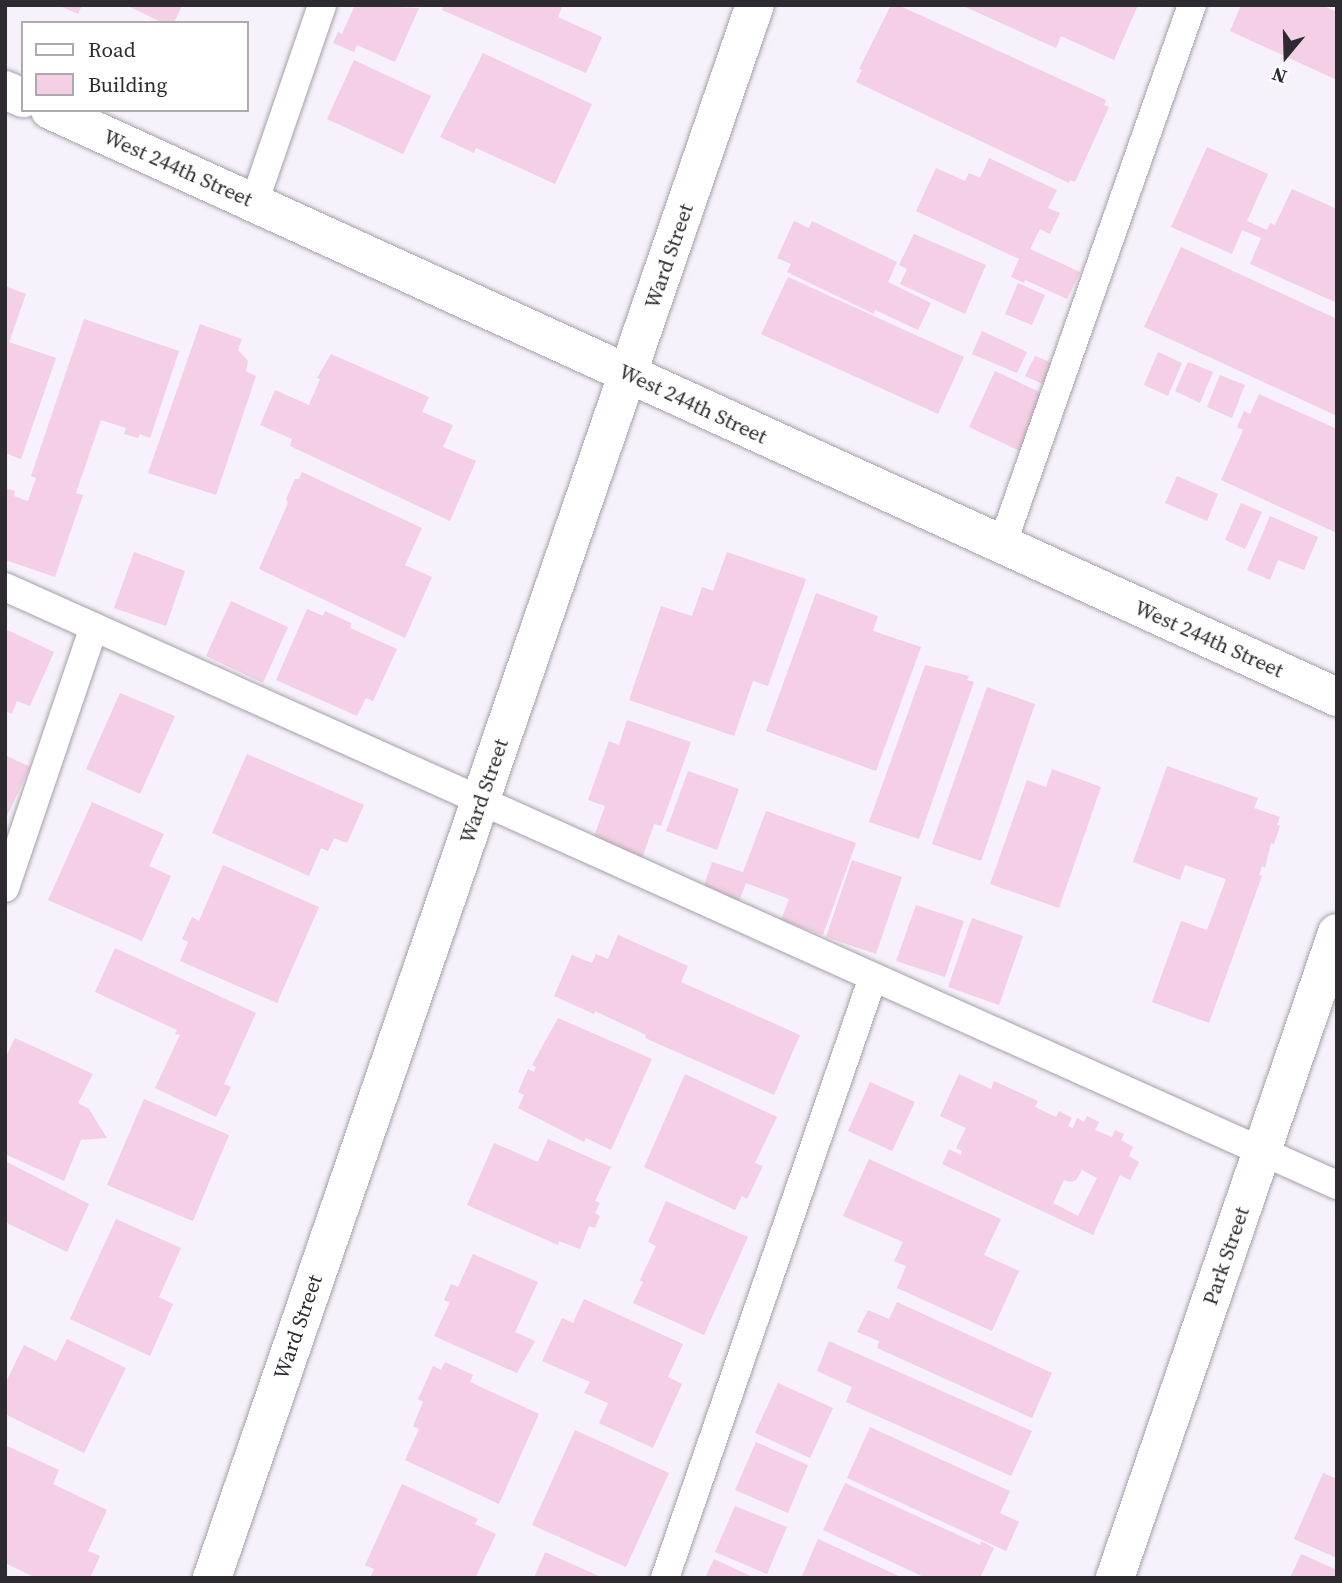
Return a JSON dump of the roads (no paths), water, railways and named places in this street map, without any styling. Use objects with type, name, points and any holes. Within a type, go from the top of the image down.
[{"type":"street","name":"Ward Street","points":[[212,1578],[755,5]]},
{"type":"street","points":[[5,90],[21,97]]},
{"type":"street","name":"West 244th Street","points":[[54,112],[1337,697]]},
{"type":"street","name":"Park Street","points":[[1115,1578],[1337,933]]},
{"type":"lane","points":[[254,203],[322,5]]},
{"type":"lane","points":[[1002,545],[1192,5]]},
{"type":"lane","points":[[5,587],[1337,1185]]},
{"type":"lane","points":[[5,888],[94,627]]},
{"type":"lane","points":[[665,1578],[873,976]]}]
